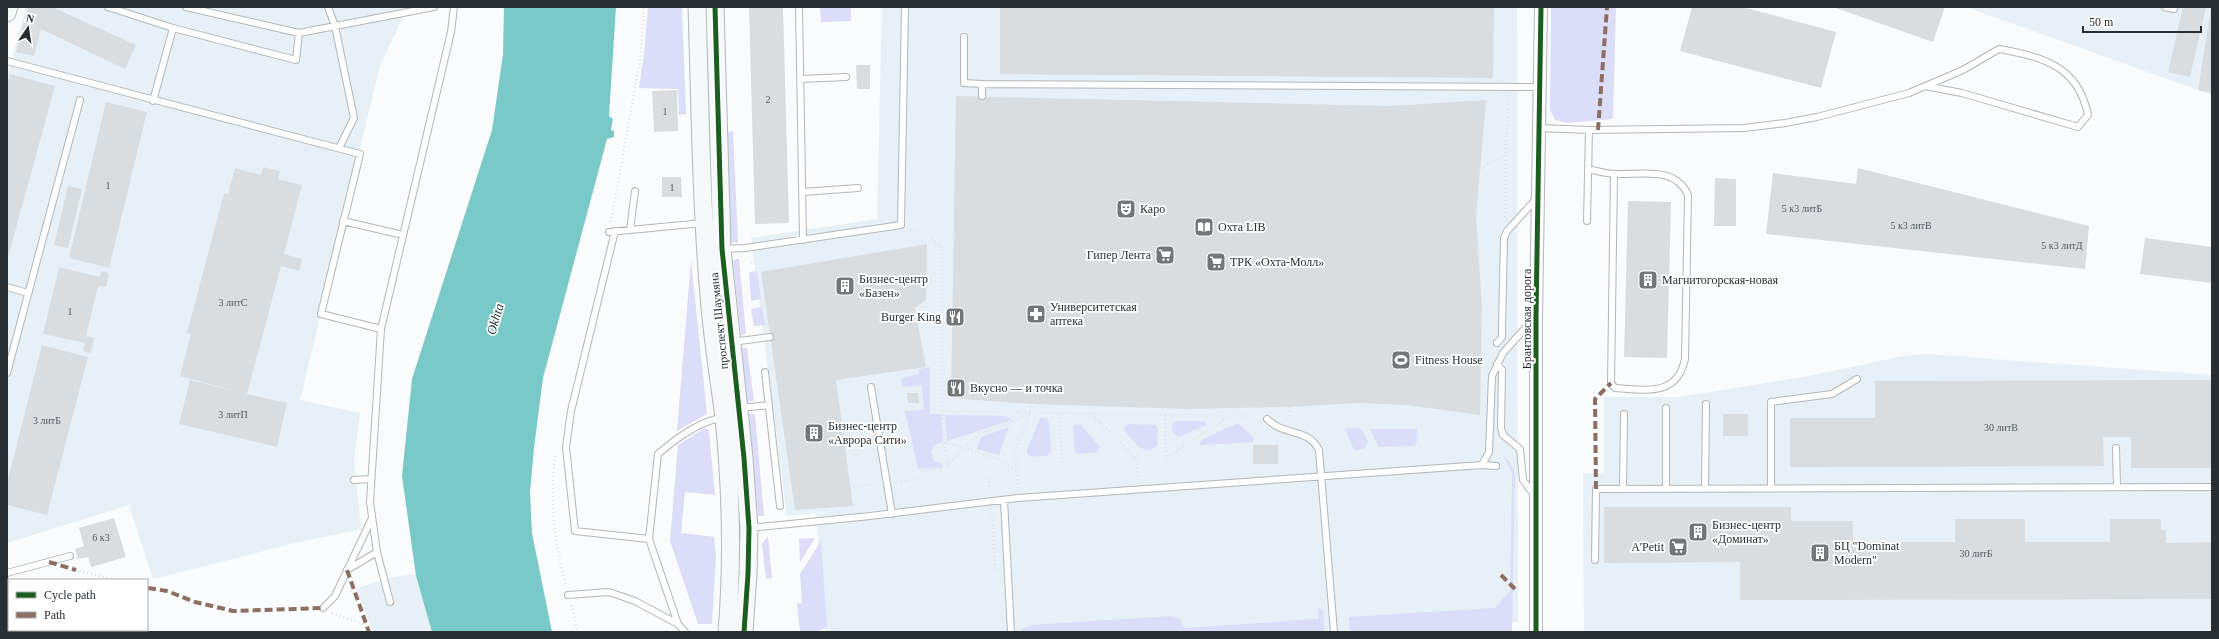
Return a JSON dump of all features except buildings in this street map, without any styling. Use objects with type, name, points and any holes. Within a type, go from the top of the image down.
[{"type":"street","points":[[7,13],[9,7]]},
{"type":"street","name":"проспект Шаумяна","points":[[697,7],[705,223],[712,325],[724,418],[731,534],[728,632]]},
{"type":"street","name":"проспект Шаумяна","points":[[715,7],[722,250],[749,528],[748,574],[744,632]]},
{"type":"street","name":"Брантовская дорога","points":[[1536,632],[1536,316],[1541,7]]},
{"type":"lane","points":[[108,7],[173,28],[296,60],[299,33]]},
{"type":"lane","points":[[186,7],[299,33],[434,7]]},
{"type":"lane","points":[[328,7],[335,26],[354,118],[339,148]]},
{"type":"lane","points":[[390,602],[377,552],[370,502],[381,329],[451,32],[454,7]]},
{"type":"lane","points":[[798,7],[801,79],[803,240]]},
{"type":"lane","points":[[722,250],[803,240],[901,225],[905,7]]},
{"type":"lane","points":[[2165,7],[2174,9],[2174,7]]},
{"type":"lane","points":[[153,101],[173,28]]},
{"type":"lane","points":[[964,37],[964,83],[1540,87]]},
{"type":"lane","points":[[1539,128],[1589,130],[1744,128],[1785,123],[1817,117],[1902,95],[1963,70],[1999,49],[2036,56],[2065,71],[2084,97],[2088,115],[2078,127],[1962,93],[1925,86]]},
{"type":"lane","points":[[7,61],[153,101],[360,154],[321,314],[381,329]]},
{"type":"lane","points":[[801,79],[846,77]]},
{"type":"lane","points":[[982,84],[982,96]]},
{"type":"lane","points":[[7,373],[80,100]]},
{"type":"lane","points":[[1587,220],[1589,130]]},
{"type":"lane","points":[[1588,169],[1614,174],[1667,176],[1677,179],[1684,186],[1688,195],[1685,359],[1679,376],[1668,386],[1660,389],[1650,390],[1615,388],[1611,383],[1614,174]]},
{"type":"lane","points":[[803,192],[858,188]]},
{"type":"lane","points":[[630,230],[635,191]]},
{"type":"lane","points":[[1497,343],[1502,336],[1504,238],[1507,231],[1538,197]]},
{"type":"lane","points":[[343,221],[403,235]]},
{"type":"lane","points":[[649,539],[575,531],[566,447],[571,411],[612,231],[705,223]]},
{"type":"lane","points":[[7,287],[28,293]]},
{"type":"lane","points":[[1482,465],[1489,452],[1492,376],[1496,364],[1503,353],[1536,316]]},
{"type":"lane","points":[[731,342],[770,337]]},
{"type":"lane","points":[[1496,364],[1502,370],[1501,428],[1503,435],[1520,449],[1523,480],[1537,498]]},
{"type":"lane","points":[[765,372],[780,506]]},
{"type":"lane","points":[[1770,489],[1772,402],[1832,394],[1857,379]]},
{"type":"lane","points":[[871,387],[892,514]]},
{"type":"lane","points":[[1705,489],[1706,404]]},
{"type":"lane","points":[[738,408],[769,405]]},
{"type":"lane","points":[[1666,408],[1666,489]]},
{"type":"lane","points":[[1623,489],[1624,414]]},
{"type":"lane","points":[[678,624],[649,539],[658,454],[674,439],[711,420],[724,418]]},
{"type":"lane","points":[[1267,419],[1275,427],[1302,434],[1314,440],[1319,450],[1334,632]]},
{"type":"lane","points":[[2116,448],[2117,488]]},
{"type":"lane","points":[[749,528],[892,514],[1004,500],[1322,476],[1482,465],[1496,466]]},
{"type":"lane","points":[[354,480],[371,479]]},
{"type":"lane","points":[[1595,560],[1596,489],[2212,487]]},
{"type":"lane","points":[[1004,500],[1011,632]]},
{"type":"lane","points":[[323,608],[335,596],[372,518]]},
{"type":"lane","points":[[347,570],[377,552]]},
{"type":"lane","points":[[7,573],[70,556]]},
{"type":"lane","points":[[568,595],[609,592],[634,601],[678,624],[685,632]]},
{"type":"path","points":[[1480,169],[1505,155]]},
{"type":"path","points":[[901,225],[928,237]]},
{"type":"path","points":[[932,238],[942,248],[942,410],[947,465],[979,434],[1010,423],[1029,413]]},
{"type":"path","points":[[750,263],[756,262]]},
{"type":"path","points":[[1018,489],[1015,451],[1032,404]]},
{"type":"path","points":[[1290,407],[1290,416]]},
{"type":"path","points":[[942,410],[1060,414],[1246,416]]},
{"type":"path","points":[[1060,414],[1062,464]]},
{"type":"path","points":[[1092,414],[1137,460],[1138,481]]},
{"type":"path","points":[[1165,415],[1166,458],[1230,416]]},
{"type":"path","points":[[945,442],[998,459],[1017,471]]},
{"type":"path","points":[[555,456],[552,490],[554,528],[568,595],[578,632]]},
{"type":"path","points":[[989,478],[996,579]]},
{"type":"path","points":[[70,556],[76,570],[112,579]]},
{"type":"path","points":[[323,608],[366,626]]},
{"type":"path","points":[[826,632],[845,627]]},
{"type":"shaded area","points":[[26,7],[408,7],[380,65],[300,400],[360,413],[354,460],[361,529],[295,543],[153,579],[129,505],[7,543],[7,77]]},
{"type":"shaded area","points":[[648,7],[682,7],[686,114],[679,115],[678,89],[639,88],[644,54]]},
{"type":"shaded area","points":[[820,7],[851,7],[851,21],[821,22]]},
{"type":"shaded area","points":[[882,7],[1517,7],[1518,622],[1345,632],[826,632],[816,514],[834,511],[787,516],[751,238],[877,219]]},
{"type":"shaded area","points":[[1551,7],[1616,7],[1613,119],[1567,123],[1555,120],[1550,110]]},
{"type":"shaded area","points":[[1966,7],[2212,7],[2212,95],[2198,90]]},
{"type":"shaded area","points":[[733,130],[738,243],[731,242],[728,133]]},
{"type":"shaded area","points":[[739,259],[746,334],[741,335],[733,261]]},
{"type":"shaded area","points":[[691,260],[707,414],[677,431]]},
{"type":"shaded area","points":[[757,271],[761,299],[751,301],[749,272]]},
{"type":"shaded area","points":[[762,307],[765,325],[754,326],[751,309]]},
{"type":"shaded area","points":[[742,348],[747,348],[754,401],[747,402]]},
{"type":"shaded area","points":[[1927,354],[2212,375],[2212,632],[1584,632],[1583,473],[1604,474],[1604,397],[1679,397],[1809,376],[1903,356]]},
{"type":"shaded area","points":[[930,367],[930,414],[941,414],[943,442],[934,445],[931,452],[933,460],[942,464],[942,468],[918,469],[905,411],[924,410],[922,385],[903,387],[901,381],[904,377],[918,375],[919,369]]},
{"type":"shaded area","points":[[749,414],[755,414],[764,516],[758,516]]},
{"type":"shaded area","points":[[945,415],[1006,416],[1012,420],[947,441]]},
{"type":"shaded area","points":[[1040,418],[1046,418],[1049,422],[1051,451],[1047,456],[1032,457],[1027,454],[1027,450]]},
{"type":"shaded area","points":[[1175,421],[1204,421],[1207,425],[1178,437],[1173,433],[1172,425]]},
{"type":"shaded area","points":[[1238,423],[1254,438],[1253,442],[1200,445],[1201,440]]},
{"type":"shaded area","points":[[1075,424],[1081,425],[1100,447],[1098,452],[1075,453],[1073,428]]},
{"type":"shaded area","points":[[1128,424],[1155,425],[1158,429],[1157,446],[1147,450],[1138,446],[1124,430],[1125,426]]},
{"type":"shaded area","points":[[1009,427],[999,455],[977,449],[981,437]]},
{"type":"shaded area","points":[[705,428],[708,429],[709,432],[715,495],[685,492],[681,533],[714,537],[716,557],[712,624],[698,624],[670,541],[678,445]]},
{"type":"shaded area","points":[[1345,428],[1362,429],[1368,442],[1364,449],[1354,450]]},
{"type":"shaded area","points":[[1370,429],[1417,429],[1417,442],[1414,446],[1379,447]]},
{"type":"shaded area","points":[[1504,457],[1509,461],[1515,473],[1512,632],[1350,632],[1349,617],[1495,608],[1510,591],[1512,473]]},
{"type":"shaded area","points":[[768,536],[772,578],[766,579],[762,544]]},
{"type":"shaded area","points":[[815,538],[800,562],[799,539]]},
{"type":"shaded area","points":[[821,541],[827,627],[817,632],[800,632],[797,604],[802,603],[800,574]]},
{"type":"shaded area","points":[[415,574],[432,632],[373,632],[356,589],[383,579]]},
{"type":"shaded area","points":[[1318,607],[1323,611],[1324,632],[1021,632],[1022,629],[1031,625],[1172,616],[1180,619],[1184,628],[1319,619]]},
{"type":"water","name":"Okhta","points":[[504,7],[616,7],[609,116],[613,119],[611,130],[614,131],[614,137],[607,139],[543,378],[534,448],[530,492],[532,533],[552,632],[432,632],[416,576],[402,476],[412,379],[492,130],[503,54]]},
{"type":"marked path","points":[[1598,130],[1607,7]]},
{"type":"marked path","points":[[1596,489],[1595,399],[1611,383]]},
{"type":"marked path","points":[[49,562],[76,570]]},
{"type":"marked path","points":[[347,570],[369,632]]},
{"type":"marked path","points":[[1501,575],[1515,589]]},
{"type":"marked path","points":[[148,588],[167,591],[195,602],[233,611],[323,608]]},
{"type":"cycle path","points":[[715,7],[722,249],[744,458],[749,528],[748,574],[744,632]]},
{"type":"cycle path","points":[[1536,632],[1536,316],[1541,7]]},
{"type":"place","name":"Каро","points":[[1126,209]]},
{"type":"place","name":"Охта LIB","points":[[1204,227]]},
{"type":"place","name":"Гипер Лента","points":[[1165,255]]},
{"type":"place","name":"ТРК «Охта-Молл»","points":[[1216,262]]},
{"type":"place","name":"Магнитогорская-новая","points":[[1648,280]]},
{"type":"place","name":"Бизнес-центр «Базен»","points":[[845,286]]},
{"type":"place","name":"Университетская аптека","points":[[1036,314]]},
{"type":"place","name":"Burger King","points":[[955,317]]},
{"type":"place","name":"Fitness House","points":[[1401,360]]},
{"type":"place","name":"Вкусно — и точка","points":[[956,388]]},
{"type":"place","name":"Бизнес-центр «Аврора Сити»","points":[[814,433]]},
{"type":"place","name":"Бизнес-центр «Доминат»","points":[[1698,532]]},
{"type":"place","name":"A'Petit","points":[[1678,547]]},
{"type":"place","name":"БЦ \"Dominat Modern\"","points":[[1820,553]]}]
